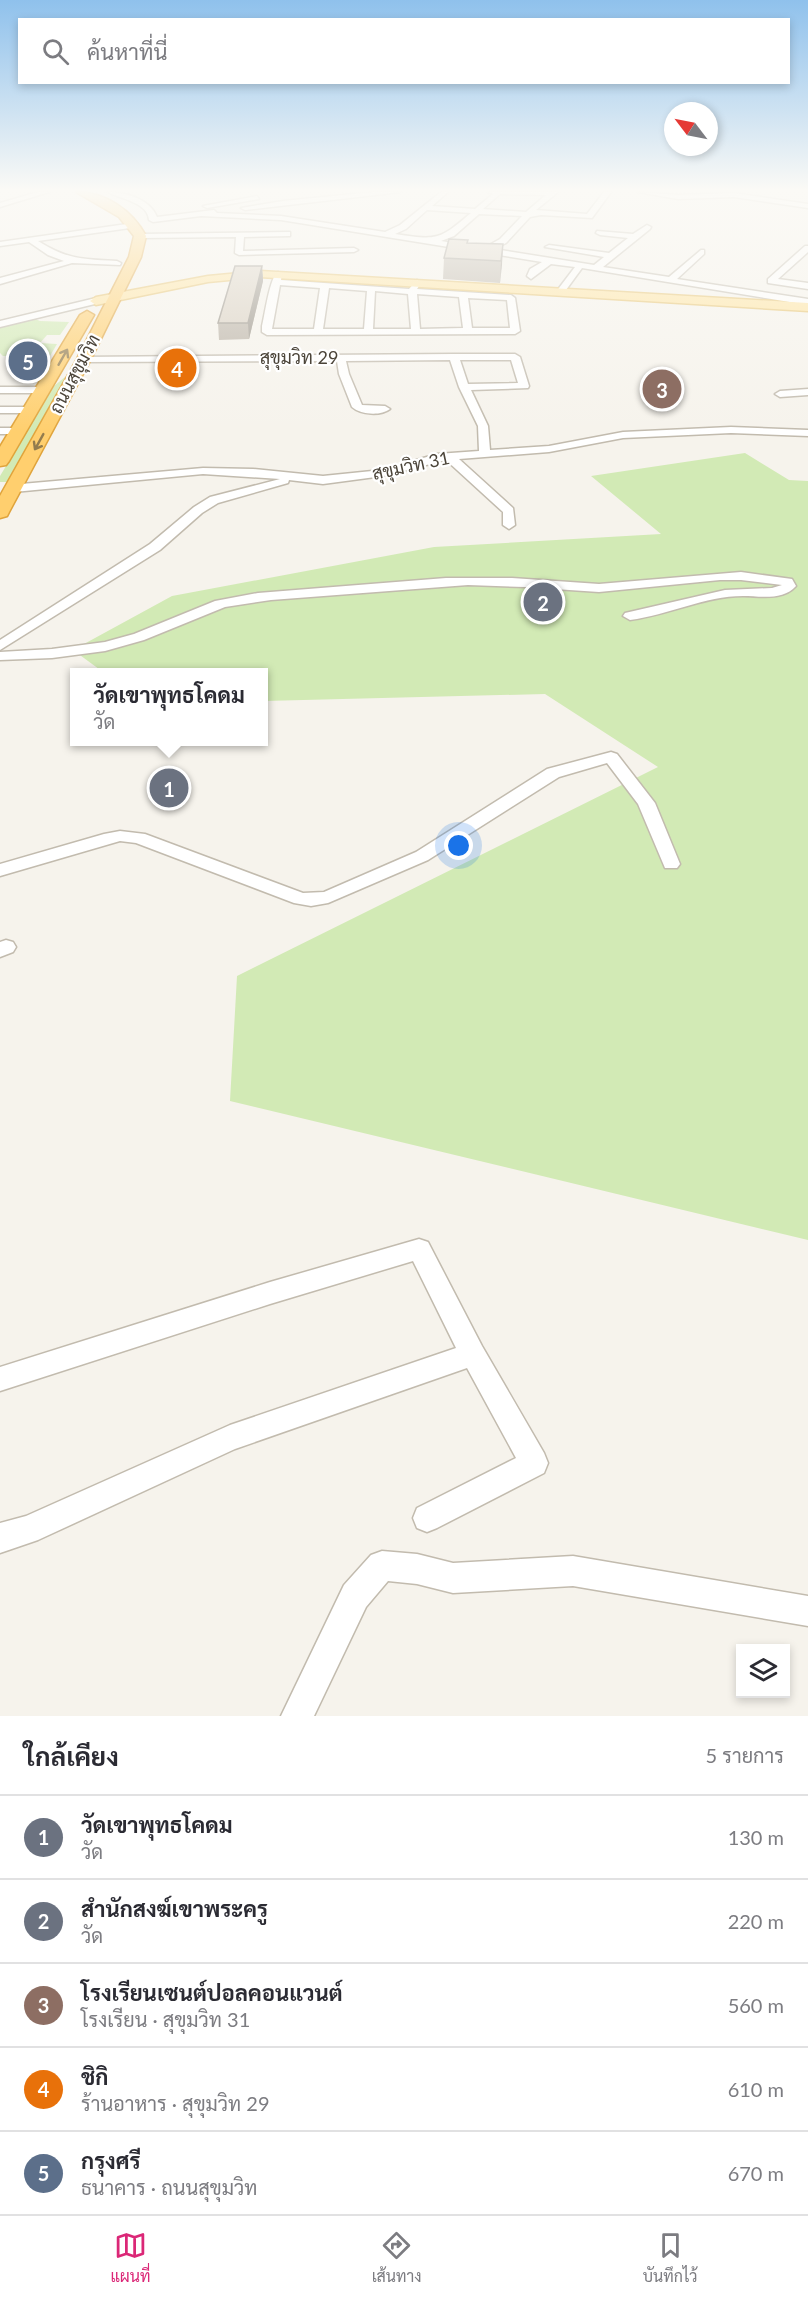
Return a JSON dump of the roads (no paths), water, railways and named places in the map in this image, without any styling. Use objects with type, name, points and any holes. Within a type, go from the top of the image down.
[{"type":"highway","name":"ถนนสุขุมวิท","points":[[0,461],[104,296],[123,272]]},
{"type":"highway","name":"ถนนสุขุมวิท","points":[[0,512],[84,359],[104,296]]},
{"type":"main road","points":[[104,296],[224,276],[414,287],[560,292],[808,308]]},
{"type":"street","points":[[0,281],[32,272]]},
{"type":"street","points":[[560,292],[575,272]]},
{"type":"street","points":[[621,272],[808,302]]},
{"type":"street","points":[[671,280],[679,272]]},
{"type":"street","points":[[781,272],[771,281],[808,286]]},
{"type":"street","points":[[277,278],[326,286],[414,287],[463,295],[511,298],[515,331],[267,332],[277,278]]},
{"type":"street","points":[[318,331],[326,286]]},
{"type":"street","points":[[414,287],[416,331]]},
{"type":"street","points":[[368,331],[371,288]]},
{"type":"street","points":[[463,295],[468,331]]},
{"type":"street","points":[[0,324],[104,296]]},
{"type":"street","points":[[454,357],[464,387],[483,426],[485,454]]},
{"type":"street","name":"สุขุมวิท 29","points":[[84,359],[515,357],[524,386],[464,387]]},
{"type":"street","points":[[341,358],[344,374],[357,407],[363,410],[386,409]]},
{"type":"street","points":[[0,390],[43,390]]},
{"type":"street","points":[[780,394],[808,392]]},
{"type":"street","points":[[0,410],[32,410]]},
{"type":"street","points":[[748,431],[808,424]]},
{"type":"street","points":[[0,431],[19,431]]},
{"type":"street","name":"สุขุมวิท 31","points":[[14,488],[203,471],[253,472],[323,480],[352,478],[383,473],[423,460],[549,449],[623,435],[748,431],[808,433]]},
{"type":"street","points":[[449,456],[508,512],[509,525]]},
{"type":"street","points":[[0,646],[155,546],[198,510],[214,500],[295,478]]},
{"type":"street","points":[[0,656],[29,656],[105,646],[139,637],[213,605],[258,596],[453,581],[514,582],[574,589],[614,588],[722,574],[770,578],[788,582],[789,586],[775,592],[739,592],[699,599],[656,614],[630,616]]},
{"type":"street","points":[[0,870],[120,836],[139,838],[301,899],[328,897],[422,856],[553,773],[610,758],[646,803],[671,864]]},
{"type":"street","points":[[0,1379],[270,1293],[419,1249],[472,1354],[534,1463],[427,1518]]},
{"type":"street","points":[[0,1538],[28,1530],[231,1438],[472,1354]]},
{"type":"street","points":[[297,1716],[354,1596],[382,1566],[417,1569],[453,1578],[573,1571],[808,1611]]},
{"type":"place","name":"กรุงศรี","points":[[28,361]]},
{"type":"place","name":"ชิกิ","points":[[177,368]]},
{"type":"place","name":"โรงเรียนเซนต์ปอลคอนแวนต์","points":[[662,389]]},
{"type":"place","name":"สำนักสงฆ์เขาพระครู","points":[[543,602]]},
{"type":"place","name":"วัดเขาพุทธโคดม","points":[[169,788]]}]
